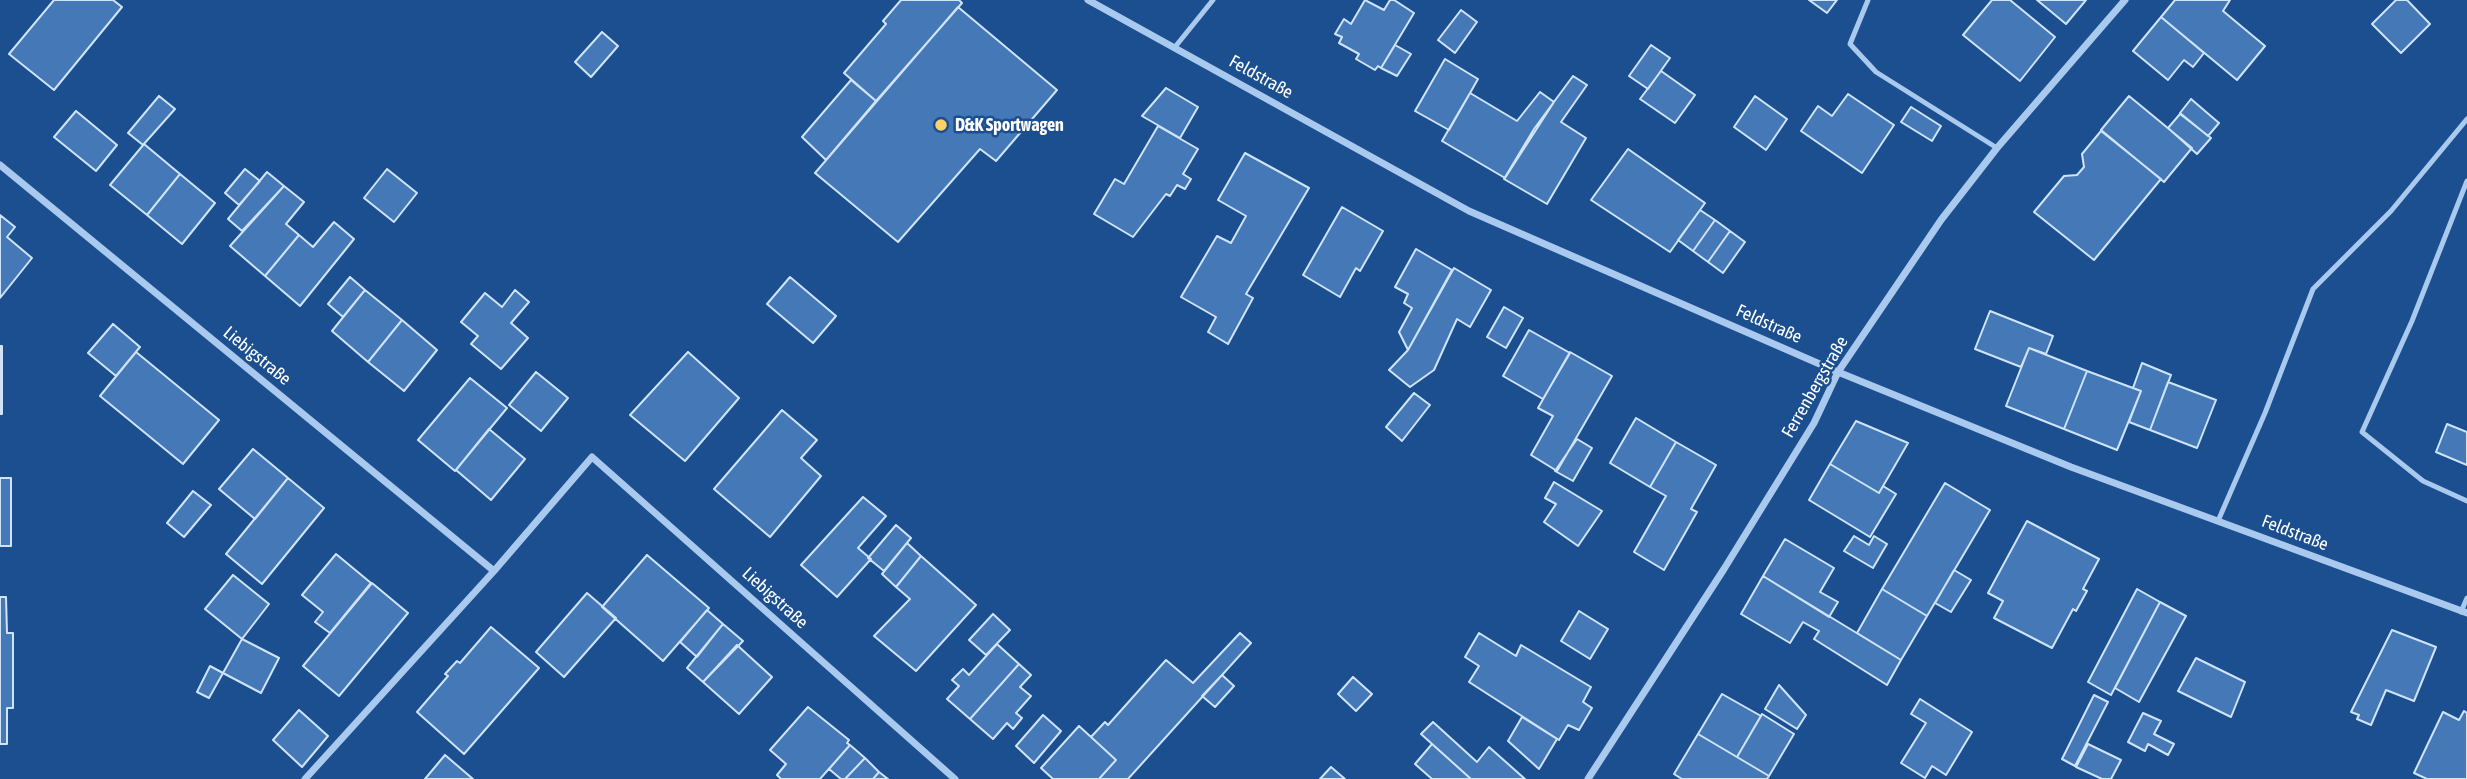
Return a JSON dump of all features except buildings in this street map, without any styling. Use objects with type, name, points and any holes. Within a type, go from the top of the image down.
[{"type":"street","name":"Feldstraße","points":[[1088,0],[1469,211],[1838,372],[2071,467],[2464,613]]},
{"type":"street","name":"Ferrenbergstraße","points":[[1588,779],[1731,558],[1814,423],[1838,372],[1941,220],[1997,148],[2125,0]]},
{"type":"street","name":"Liebigstraße","points":[[0,165],[494,571]]},
{"type":"street","name":"Liebigstraße","points":[[305,779],[494,571],[592,457],[955,779]]},
{"type":"lane","points":[[1175,47],[1213,0]]},
{"type":"lane","points":[[1868,0],[1850,44],[1877,72],[1997,148]]},
{"type":"lane","points":[[2218,521],[2313,289],[2390,211],[2467,119]]},
{"type":"lane","points":[[2467,181],[2412,321],[2362,432],[2423,481],[2467,501]]},
{"type":"lane","points":[[2464,613],[2467,598]]},
{"type":"place","name":"D&K Sportwagen","points":[[941,125]]}]
